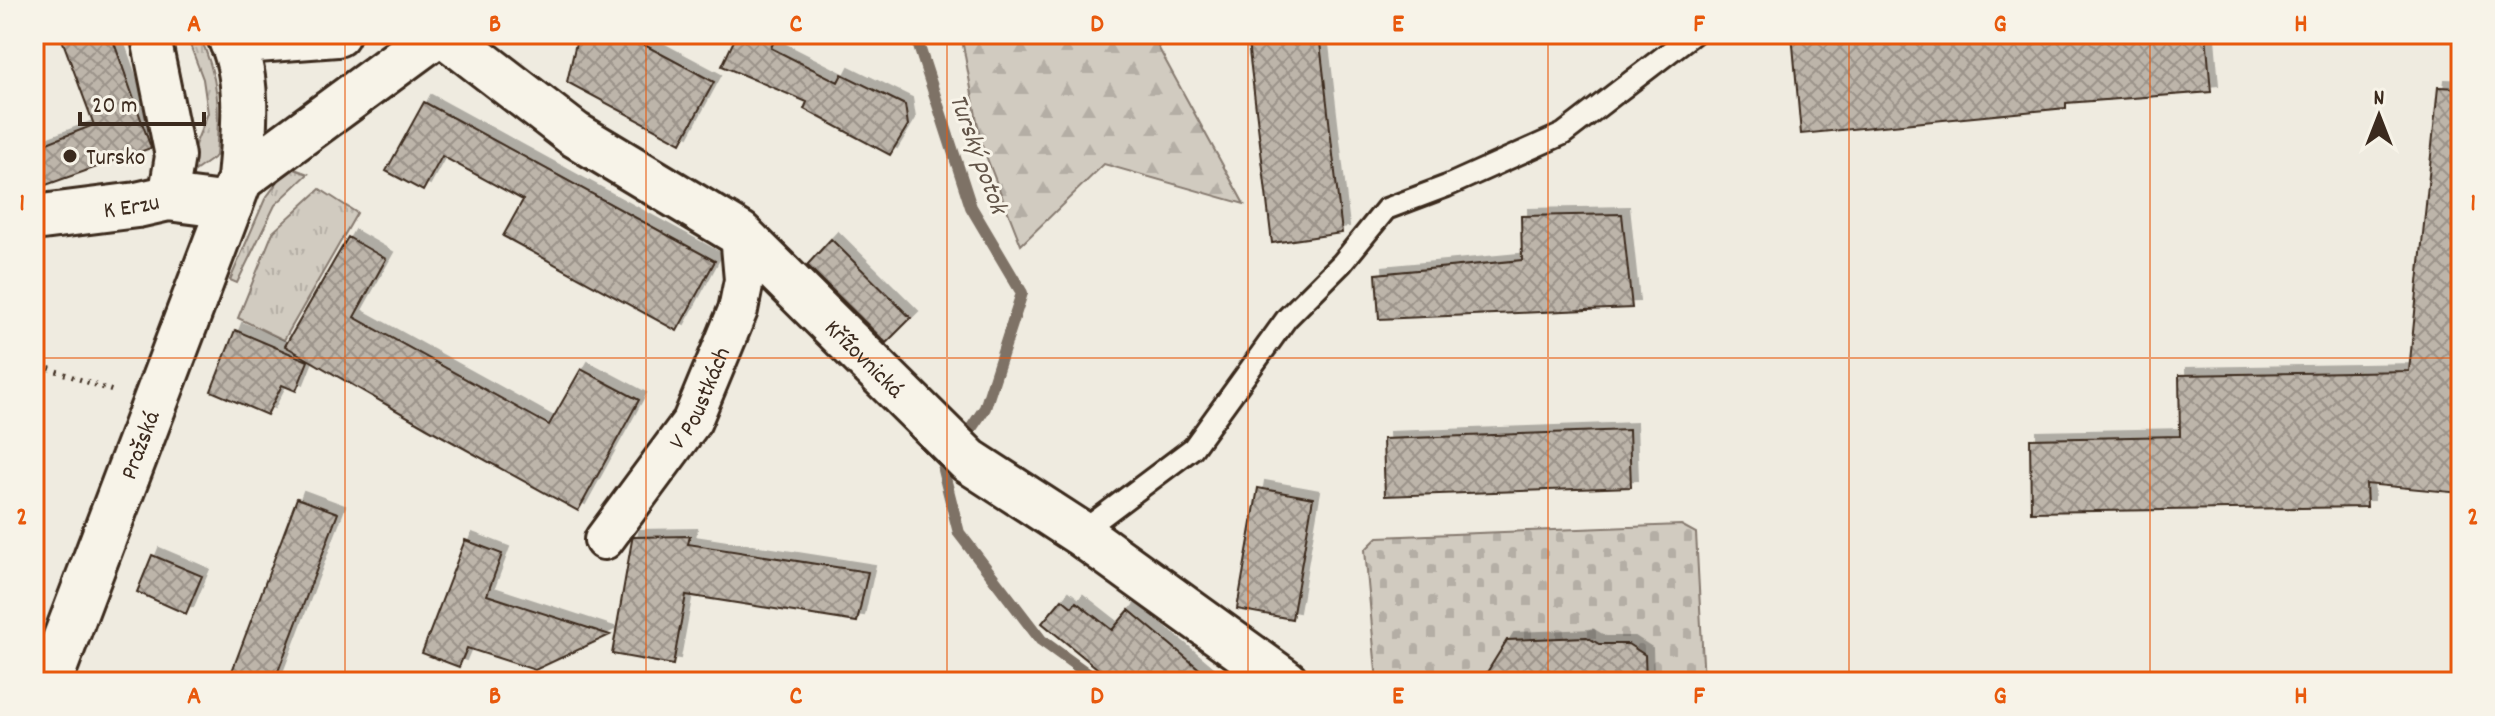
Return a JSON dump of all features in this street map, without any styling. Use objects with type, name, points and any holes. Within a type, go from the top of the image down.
[{"type":"street","points":[[157,34],[152,43],[175,156],[168,198]]},
{"type":"street","points":[[230,38],[337,34]]},
{"type":"street","points":[[235,193],[437,34]]},
{"type":"street","name":"Křížovnická","points":[[444,34],[574,134],[740,234],[969,461],[1080,533],[1286,682]]},
{"type":"street","name":"Pražská","points":[[49,682],[235,193],[245,120],[242,82],[230,38]]},
{"type":"street","name":"K Erzu","points":[[34,218],[168,198],[235,193]]},
{"type":"street","name":"V Poustkách","points":[[604,540],[692,421],[738,310],[744,280],[740,234]]},
{"type":"lane","points":[[1080,533],[1193,448],[1287,318],[1342,263],[1386,209],[1447,186],[1563,134],[1693,34]]},
{"type":"path","points":[[34,363],[115,392]]},
{"type":"path","points":[[1358,682],[1376,676]]},
{"type":"green space","points":[[186,34],[199,34],[211,65],[218,108],[216,156],[195,171],[190,157],[208,113],[203,79]]},
{"type":"green space","points":[[961,34],[1151,34],[1244,204],[1104,164],[1021,245],[981,143]]},
{"type":"green space","points":[[289,167],[308,174],[275,205],[237,283],[230,280],[265,199]]},
{"type":"green space","points":[[320,189],[357,213],[284,340],[238,318],[273,232]]},
{"type":"green space","points":[[1681,525],[1696,533],[1704,682],[1377,682],[1365,550],[1378,537]]},
{"type":"building","points":[[60,34],[111,34],[151,148],[43,186],[34,163],[34,148],[94,125]]},
{"type":"building","points":[[578,34],[624,34],[714,82],[681,143],[567,82]]},
{"type":"building","points":[[737,34],[777,34],[771,48],[838,82],[842,74],[905,105],[908,125],[890,155],[804,109],[807,102],[722,66]]},
{"type":"building","points":[[1247,34],[1319,34],[1342,233],[1272,243]]},
{"type":"building","points":[[1792,34],[2206,34],[2211,92],[2066,103],[2066,108],[1801,134]]},
{"type":"building","points":[[2438,87],[2461,88],[2461,493],[2366,484],[2367,507],[2031,512],[2030,439],[2180,436],[2179,375],[2409,371]]},
{"type":"building","points":[[424,102],[715,261],[677,331],[503,236],[523,200],[442,156],[423,191],[386,171]]},
{"type":"building","points":[[1622,214],[1632,308],[1379,319],[1376,274],[1522,260],[1521,216]]},
{"type":"building","points":[[348,237],[386,259],[354,317],[549,425],[581,369],[639,400],[578,511],[285,346]]},
{"type":"building","points":[[831,239],[911,318],[886,343],[807,265]]},
{"type":"building","points":[[235,330],[308,361],[296,391],[282,385],[267,415],[211,391]]},
{"type":"building","points":[[1629,430],[1631,487],[1385,496],[1383,439]]},
{"type":"building","points":[[1258,488],[1313,498],[1292,619],[1237,609]]},
{"type":"building","points":[[297,498],[338,513],[274,682],[228,682]]},
{"type":"building","points":[[690,536],[688,544],[868,572],[857,622],[686,595],[673,665],[612,654],[633,537]]},
{"type":"building","points":[[465,540],[502,554],[487,595],[610,635],[535,670],[467,648],[459,667],[422,653]]},
{"type":"building","points":[[152,555],[202,576],[186,614],[137,592]]},
{"type":"building","points":[[1062,599],[1072,607],[1076,602],[1112,630],[1129,610],[1215,682],[1114,682],[1042,623]]},
{"type":"building","points":[[1587,637],[1599,644],[1628,644],[1645,655],[1646,682],[1481,682],[1507,640]]},
{"type":"waterway","name":"Turský potok","points":[[915,34],[971,207],[1022,293],[985,408],[943,470],[959,533],[1041,640],[1099,682]]},
{"type":"place","name":"Tursko","points":[[70,156]]}]
